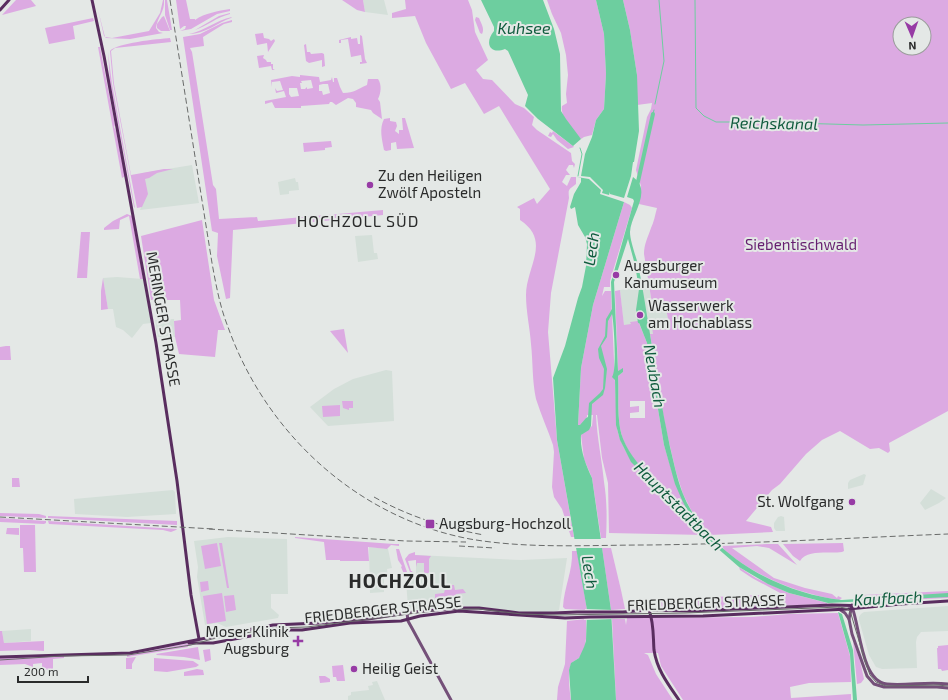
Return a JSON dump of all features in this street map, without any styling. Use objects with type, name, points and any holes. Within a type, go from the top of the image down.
[{"type":"main road","points":[[0,10],[9,0]]},
{"type":"main road","name":"MERINGER STRASSE","points":[[92,0],[104,56],[156,343],[177,481],[191,595],[199,641]]},
{"type":"main road","name":"FRIEDBERGER STRASSE","points":[[199,641],[213,643],[274,631],[293,629],[302,630],[349,624],[396,621],[459,611],[521,616],[577,618],[623,616],[700,616],[834,609],[842,610],[872,606],[948,601]]},
{"type":"main road","name":"FRIEDBERGER STRASSE","points":[[0,657],[130,653],[183,642],[199,641],[273,625],[363,619],[461,608],[479,608],[534,614],[649,610],[690,611],[827,605],[840,605],[852,608]]},
{"type":"main road","points":[[649,610],[652,616],[654,650],[658,666],[662,675],[679,700]]},
{"type":"street","points":[[852,608],[849,619],[852,634],[868,678],[874,684],[881,687],[948,688]]},
{"type":"street","points":[[852,608],[861,646],[872,675],[879,682],[886,684],[948,684]]},
{"type":"street","points":[[842,610],[849,619]]},
{"type":"street","points":[[406,613],[451,700]]},
{"type":"street","points":[[868,678],[871,678],[872,675]]},
{"type":"shaded area","points":[[363,0],[384,0],[388,15],[365,12]]},
{"type":"shaded area","points":[[192,165],[199,203],[140,210],[146,193],[143,173]]},
{"type":"shaded area","points":[[295,178],[296,182],[298,182],[299,190],[289,191],[289,194],[280,195],[278,182]]},
{"type":"shaded area","points":[[372,235],[374,253],[377,253],[378,259],[358,262],[355,236]]},
{"type":"shaded area","points":[[117,277],[143,279],[151,323],[143,324],[132,338],[123,330],[116,327],[113,309],[108,309],[103,278]]},
{"type":"shaded area","points":[[649,286],[653,309],[666,308],[668,319],[653,334],[626,345],[620,290]]},
{"type":"shaded area","points":[[174,319],[175,337],[158,337],[155,320]]},
{"type":"shaded area","points":[[386,370],[392,371],[394,421],[328,426],[310,407],[334,389],[353,379]]},
{"type":"shaded area","points":[[864,474],[866,475],[863,485],[848,489],[848,483],[850,480]]},
{"type":"shaded area","points":[[931,489],[946,498],[925,510],[920,503]]},
{"type":"shaded area","points":[[173,490],[175,492],[176,514],[127,517],[75,514],[74,499]]},
{"type":"shaded area","points":[[778,517],[784,517],[785,531],[776,531],[774,528],[774,523]]},
{"type":"shaded area","points":[[228,537],[287,539],[288,594],[271,594],[271,608],[279,615],[278,618],[226,627],[217,623],[205,625],[197,577],[198,567],[194,541]]},
{"type":"shaded area","points":[[369,547],[388,549],[392,568],[387,569],[388,577],[384,578],[384,592],[370,593]]},
{"type":"shaded area","points":[[416,555],[521,560],[567,558],[559,610],[555,612],[517,612],[484,607],[464,606],[431,607],[410,610],[408,607],[406,581],[411,576],[416,576]]},
{"type":"shaded area","points":[[948,606],[948,631],[921,632],[917,637],[917,668],[882,669],[876,667],[869,655],[859,620],[861,614],[864,612]]},
{"type":"shaded area","points":[[31,629],[31,641],[4,643],[2,631]]},
{"type":"shaded area","points":[[377,681],[385,700],[348,700],[348,696],[351,695],[351,692],[369,690],[368,686],[373,685],[372,682]]},
{"type":"green space","points":[[16,0],[31,0],[36,6],[2,15]]},
{"type":"green space","points":[[164,0],[163,8],[156,28],[159,32],[163,33],[130,39],[106,38],[105,37],[112,38],[149,31],[160,13]]},
{"type":"green space","points":[[165,0],[167,0],[172,30],[170,30],[165,15]]},
{"type":"green space","points":[[176,0],[186,0],[190,19],[195,20],[207,14],[230,9],[230,11],[217,14],[191,29],[180,31],[185,29],[186,26],[180,29]]},
{"type":"green space","points":[[342,0],[363,0],[365,12],[357,10]]},
{"type":"green space","points":[[405,0],[468,0],[472,10],[475,32],[488,60],[476,70],[483,79],[492,80],[515,104],[524,108],[534,117],[532,125],[571,153],[572,161],[575,164],[574,168],[573,165],[569,165],[566,170],[570,175],[566,175],[562,182],[567,186],[571,177],[576,177],[576,184],[570,188],[569,191],[569,198],[551,293],[548,332],[557,440],[574,537],[571,537],[562,509],[554,497],[552,487],[553,445],[536,399],[526,295],[536,246],[534,237],[529,228],[520,220],[520,209],[517,207],[534,198],[537,204],[550,189],[499,106],[484,114],[465,83],[451,89],[426,43],[415,16],[392,18],[392,13],[406,9]]},
{"type":"green space","points":[[547,0],[596,0],[604,34],[606,74],[604,109],[596,120],[592,135],[581,139],[565,120],[562,111],[562,106],[567,103],[566,94],[568,75],[566,55],[561,33]]},
{"type":"green space","name":"Siebentischwald","points":[[623,0],[948,0],[948,411],[889,443],[890,451],[888,453],[879,448],[870,449],[840,431],[822,440],[806,454],[780,484],[772,490],[746,521],[771,527],[773,532],[710,535],[691,510],[683,494],[676,472],[665,425],[650,334],[653,334],[651,320],[668,319],[666,308],[653,310],[644,254],[645,244],[657,208],[639,204],[641,186],[636,170],[647,117],[652,103],[637,105],[637,75],[630,30]]},
{"type":"green space","points":[[230,14],[195,30],[219,16]]},
{"type":"green space","points":[[164,16],[170,31],[161,31],[157,28],[157,24]]},
{"type":"green space","points":[[232,17],[206,30],[195,34],[189,34],[195,33],[226,18]]},
{"type":"green space","points":[[476,17],[479,18],[482,26],[482,34],[480,33],[475,20]]},
{"type":"green space","points":[[93,18],[94,21],[73,26],[75,39],[49,44],[45,28]]},
{"type":"green space","points":[[232,20],[232,22],[224,24],[203,37],[204,46],[190,48],[192,52],[213,185],[216,189],[219,219],[257,217],[258,221],[383,210],[383,215],[233,230],[230,298],[226,299],[217,256],[218,233],[212,231],[183,37],[200,34],[222,23]]},
{"type":"green space","points":[[263,33],[264,38],[271,41],[274,39],[275,41],[268,52],[267,43],[257,45],[255,34]]},
{"type":"green space","points":[[360,35],[362,36],[365,59],[367,63],[360,64],[360,62],[362,62],[361,55],[351,57],[348,39],[341,40],[341,43],[339,43],[339,40],[351,37],[351,39],[357,38],[358,44],[360,44]]},
{"type":"green space","points":[[170,38],[171,42],[115,48],[111,51],[114,84],[131,175],[164,169],[173,169],[157,173],[145,179],[148,194],[142,207],[137,208],[113,83],[110,51],[114,48],[128,44],[147,40]]},
{"type":"green space","points":[[306,44],[307,52],[310,52],[311,54],[324,54],[325,66],[322,67],[322,60],[309,63],[306,61],[304,45]]},
{"type":"green space","points":[[98,47],[100,47],[115,125],[114,127],[125,176],[122,178]]},
{"type":"green space","points":[[108,52],[112,84],[135,208],[110,81]]},
{"type":"green space","points":[[264,55],[263,58],[267,62],[271,62],[271,64],[273,64],[273,69],[275,70],[272,70],[271,66],[259,68],[257,56]]},
{"type":"green space","points":[[300,75],[319,77],[320,82],[331,80],[332,77],[334,82],[334,78],[337,78],[343,93],[353,92],[367,85],[368,79],[378,79],[381,89],[378,99],[380,102],[382,119],[371,110],[356,107],[356,103],[353,99],[348,98],[336,105],[330,102],[329,104],[301,106],[301,108],[275,108],[272,102],[265,104],[265,101],[286,97],[284,91],[276,93],[275,88],[277,91],[283,90],[280,81],[272,82],[272,87],[271,80],[292,76],[300,77]],"holes":[[[311,80],[313,88],[307,89],[307,87],[305,89],[301,89],[301,81]],[[328,84],[330,93],[323,95],[322,91],[319,91],[319,85]],[[289,88],[297,88],[299,96],[291,97],[289,94]]]},
{"type":"green space","points":[[390,118],[390,121],[396,122],[397,126],[395,131],[399,134],[399,130],[403,130],[402,118],[405,118],[414,148],[397,149],[396,142],[391,143],[391,150],[384,150],[381,134],[382,123],[384,119]]},
{"type":"green space","points":[[553,131],[574,147],[568,149],[557,140],[553,134],[551,137],[548,136],[550,132],[552,133]]},
{"type":"green space","points":[[331,141],[332,147],[325,148],[325,150],[304,152],[303,143]]},
{"type":"green space","points":[[624,202],[632,208],[610,281],[610,287],[604,287],[602,296],[605,291],[611,291],[617,429],[623,446],[632,461],[655,486],[694,522],[705,535],[609,533],[608,483],[602,458],[596,415],[605,489],[606,510],[606,538],[601,538],[592,478],[584,459],[581,435],[592,426],[593,415],[587,415],[581,425],[578,425],[581,368],[593,305]]},
{"type":"green space","points":[[127,214],[132,216],[143,279],[140,279],[129,216],[120,220],[119,229],[104,230],[104,228],[113,221]]},
{"type":"green space","points":[[202,220],[214,300],[225,330],[218,330],[215,357],[179,354],[175,337],[174,321],[181,320],[180,300],[151,300],[141,236]]},
{"type":"green space","points":[[81,232],[90,232],[87,278],[77,278]]},
{"type":"green space","points":[[103,278],[108,309],[101,310],[101,291]]},
{"type":"green space","points":[[620,290],[624,325],[631,324],[630,322],[638,321],[647,343],[664,445],[672,472],[688,512],[647,474],[630,453],[624,441],[620,428],[619,415],[618,376],[623,372],[622,369],[618,371],[615,291]],"holes":[[[630,401],[645,401],[645,418],[630,418],[630,413],[639,412],[639,406],[630,407]]]},
{"type":"green space","points":[[344,329],[348,353],[330,331]]},
{"type":"green space","points":[[10,346],[11,360],[0,360],[0,347]]},
{"type":"green space","points":[[342,401],[353,401],[353,408],[349,408],[349,410],[343,408]]},
{"type":"green space","points":[[340,405],[340,416],[323,417],[322,406]]},
{"type":"green space","points":[[12,478],[19,478],[20,487],[12,487]]},
{"type":"green space","points":[[0,513],[39,514],[46,516],[46,518],[0,516]]},
{"type":"green space","points":[[48,516],[177,521],[177,525],[48,518]]},
{"type":"green space","points":[[0,518],[46,521],[46,523],[0,522]]},
{"type":"green space","points":[[48,521],[177,529],[171,532],[163,530],[49,524]]},
{"type":"green space","points":[[20,525],[35,525],[36,572],[24,572],[23,548],[20,548]]},
{"type":"green space","points":[[7,528],[19,528],[19,535],[6,534]]},
{"type":"green space","points":[[295,537],[399,544],[399,546],[391,545],[387,549],[368,547],[369,561],[326,560],[324,542]]},
{"type":"green space","points":[[217,543],[221,566],[205,569],[201,546]]},
{"type":"green space","points":[[219,543],[222,543],[229,588],[227,588]]},
{"type":"green space","points":[[843,543],[844,551],[842,552],[813,553],[803,557],[800,561],[793,556],[783,544]]},
{"type":"green space","points":[[778,544],[797,565],[769,548],[757,546],[732,548],[774,578],[805,588],[832,594],[837,598],[838,596],[842,598],[839,600],[800,591],[763,576],[727,553],[722,546]]},
{"type":"green space","points":[[602,548],[611,548],[625,609],[611,610]]},
{"type":"green space","points":[[396,549],[399,549],[407,572],[406,574],[404,574],[401,567],[402,566],[398,560]]},
{"type":"green space","points":[[572,551],[577,551],[587,610],[565,609],[563,607],[571,565]]},
{"type":"green space","points":[[415,552],[415,555],[431,556],[429,559],[429,573],[424,573],[424,563],[417,563],[416,567],[416,560],[408,561],[413,573],[410,572],[405,559],[409,554]]},
{"type":"green space","points":[[739,567],[756,578],[789,593],[827,604],[686,609],[660,608],[652,606],[648,600],[782,594],[752,578],[740,570]]},
{"type":"green space","points":[[208,581],[209,590],[201,592],[200,582]]},
{"type":"green space","points":[[446,585],[454,585],[455,590],[463,589],[466,593],[456,594],[455,600],[453,600],[453,596],[442,597],[442,602],[438,602],[438,598],[435,598],[435,594],[444,593]]},
{"type":"green space","points":[[948,591],[948,598],[855,602],[855,598],[860,594]]},
{"type":"green space","points":[[222,593],[226,621],[207,624],[203,596]]},
{"type":"green space","points":[[234,595],[236,610],[226,612],[224,596]]},
{"type":"green space","points":[[838,613],[850,656],[851,682],[809,683],[790,687],[791,698],[851,694],[851,700],[683,700],[661,666],[658,653],[644,653],[648,655],[656,674],[673,700],[616,700],[612,619],[625,619],[626,625],[627,618],[751,617],[789,614]]},
{"type":"green space","points":[[586,619],[586,639],[583,653],[572,662],[569,672],[571,700],[557,700],[558,687],[565,664],[567,621]]},
{"type":"green space","points":[[0,631],[2,631],[4,643],[44,641],[44,651],[0,651]]},
{"type":"green space","points":[[853,641],[864,679],[861,683],[857,684]]},
{"type":"green space","points":[[192,644],[188,645],[188,647],[127,657],[127,655]]},
{"type":"green space","points":[[948,645],[948,670],[942,671],[941,669],[938,669],[937,648],[938,646]]},
{"type":"green space","points":[[198,647],[200,660],[156,654]]},
{"type":"green space","points":[[210,649],[211,660],[205,662],[203,650]]},
{"type":"green space","points":[[64,656],[64,658],[53,659],[53,670],[47,670],[46,668],[42,667],[42,663],[33,664],[33,667],[25,664],[0,665],[0,658]]},
{"type":"green space","points":[[136,657],[132,664],[132,669],[126,669],[126,658]]},
{"type":"green space","points":[[154,658],[193,661],[199,665],[196,667],[167,672],[154,671]]},
{"type":"green space","points":[[343,665],[345,681],[337,681],[336,677],[333,677],[332,666]]},
{"type":"green space","points":[[197,669],[203,670],[204,675],[184,676],[184,672]]},
{"type":"green space","points":[[319,676],[325,676],[330,679],[330,682],[320,683]]},
{"type":"water","name":"Kuhsee","points":[[481,0],[543,0],[554,29],[560,54],[561,111],[581,139],[573,146],[538,119],[525,106],[528,95],[508,51],[505,49],[496,50],[490,47],[489,40],[494,31],[494,27]]},
{"type":"water","points":[[596,0],[623,0],[630,30],[637,75],[639,131],[631,176],[624,198],[610,194],[610,192],[609,195],[602,193],[603,190],[590,177],[581,176],[585,154],[592,137],[596,120],[604,109],[606,74],[604,34]]},
{"type":"water","points":[[577,177],[589,179],[601,190],[600,194],[624,202],[593,305],[581,368],[578,425],[580,425],[588,417],[589,403],[603,389],[604,369],[599,358],[598,349],[605,336],[606,319],[612,309],[611,282],[634,201],[633,199],[627,197],[633,177],[639,183],[641,196],[631,225],[631,240],[638,265],[670,447],[683,494],[694,516],[710,535],[728,552],[748,567],[794,589],[818,596],[842,600],[948,593],[948,597],[828,603],[789,593],[768,584],[739,567],[716,547],[686,514],[631,462],[620,440],[616,425],[615,380],[612,377],[614,373],[615,357],[612,314],[608,321],[607,337],[601,346],[607,369],[605,388],[603,395],[592,404],[591,426],[589,430],[581,435],[581,447],[592,478],[611,610],[616,700],[571,700],[569,670],[571,663],[579,658],[586,641],[587,610],[557,440],[553,378],[565,346],[582,287],[586,266],[587,244],[578,225],[575,207],[571,209],[570,207],[574,194],[581,182],[581,178]],"holes":[[[628,239],[635,265],[639,289],[636,310],[637,313],[639,313],[640,319],[638,320],[647,343],[664,445],[675,484],[688,512],[668,495],[638,463],[623,440],[620,428],[618,376],[623,372],[623,368],[618,371],[614,282]]]},
{"type":"water","points":[[838,612],[842,614],[853,650],[857,700],[853,700],[850,655]]},
{"type":"pier","points":[[573,539],[603,539],[604,548],[574,548]]},
{"type":"pier","points":[[585,609],[613,610],[614,619],[584,620]]},
{"type":"waterway","points":[[655,104],[664,61],[659,0]]},
{"type":"waterway","name":"Reichskanal","points":[[695,0],[696,108],[704,116],[716,122],[863,125],[948,123]]},
{"type":"waterway","points":[[653,114],[654,110]]},
{"type":"waterway","points":[[637,186],[653,114]]},
{"type":"waterway","points":[[578,176],[582,154],[580,148]]},
{"type":"waterway","points":[[638,309],[639,322]]},
{"type":"tram line","points":[[0,660],[62,656],[128,655],[191,645],[212,639],[273,628],[307,627],[448,609],[479,609],[522,614],[554,615],[685,613],[840,607],[848,609],[851,614],[870,675],[876,682],[886,686],[948,686]]},
{"type":"railway","points":[[170,0],[212,263],[220,304],[225,319],[245,366],[266,402],[292,436],[321,465],[354,491],[390,512],[429,528],[470,539],[514,544],[558,546],[685,544],[948,534]]},
{"type":"railway","points":[[374,497],[413,516],[455,529],[484,535]]},
{"type":"railway","points":[[0,517],[214,529]]},
{"type":"railway","points":[[209,529],[406,541],[466,542]]},
{"type":"railway","points":[[459,546],[495,548]]},
{"type":"place","name":"Zu den Heiligen Zwölf Aposteln","points":[[370,185]]},
{"type":"place","name":"Augsburger Kanumuseum","points":[[616,275]]},
{"type":"place","name":"Wasserwerk am Hochablass","points":[[640,315]]},
{"type":"place","name":"St. Wolfgang","points":[[852,502]]},
{"type":"place","name":"Augsburg-Hochzoll","points":[[430,524]]},
{"type":"place","name":"Moser Klinik Augsburg","points":[[298,641]]},
{"type":"place","name":"Heilig Geist","points":[[354,669]]},
{"type":"district","name":"HOCHZOLL SÜD","points":[[358,221]]},
{"type":"district","name":"HOCHZOLL","points":[[400,581]]},
{"type":"water label","name":"Lech","points":[[591,249]]},
{"type":"water label","name":"Neubach","points":[[655,376]]},
{"type":"water label","name":"Hauptstadtbach","points":[[679,506]]},
{"type":"water label","name":"Lech","points":[[590,572]]},
{"type":"water label","name":"Kaufbach","points":[[888,598]]}]
